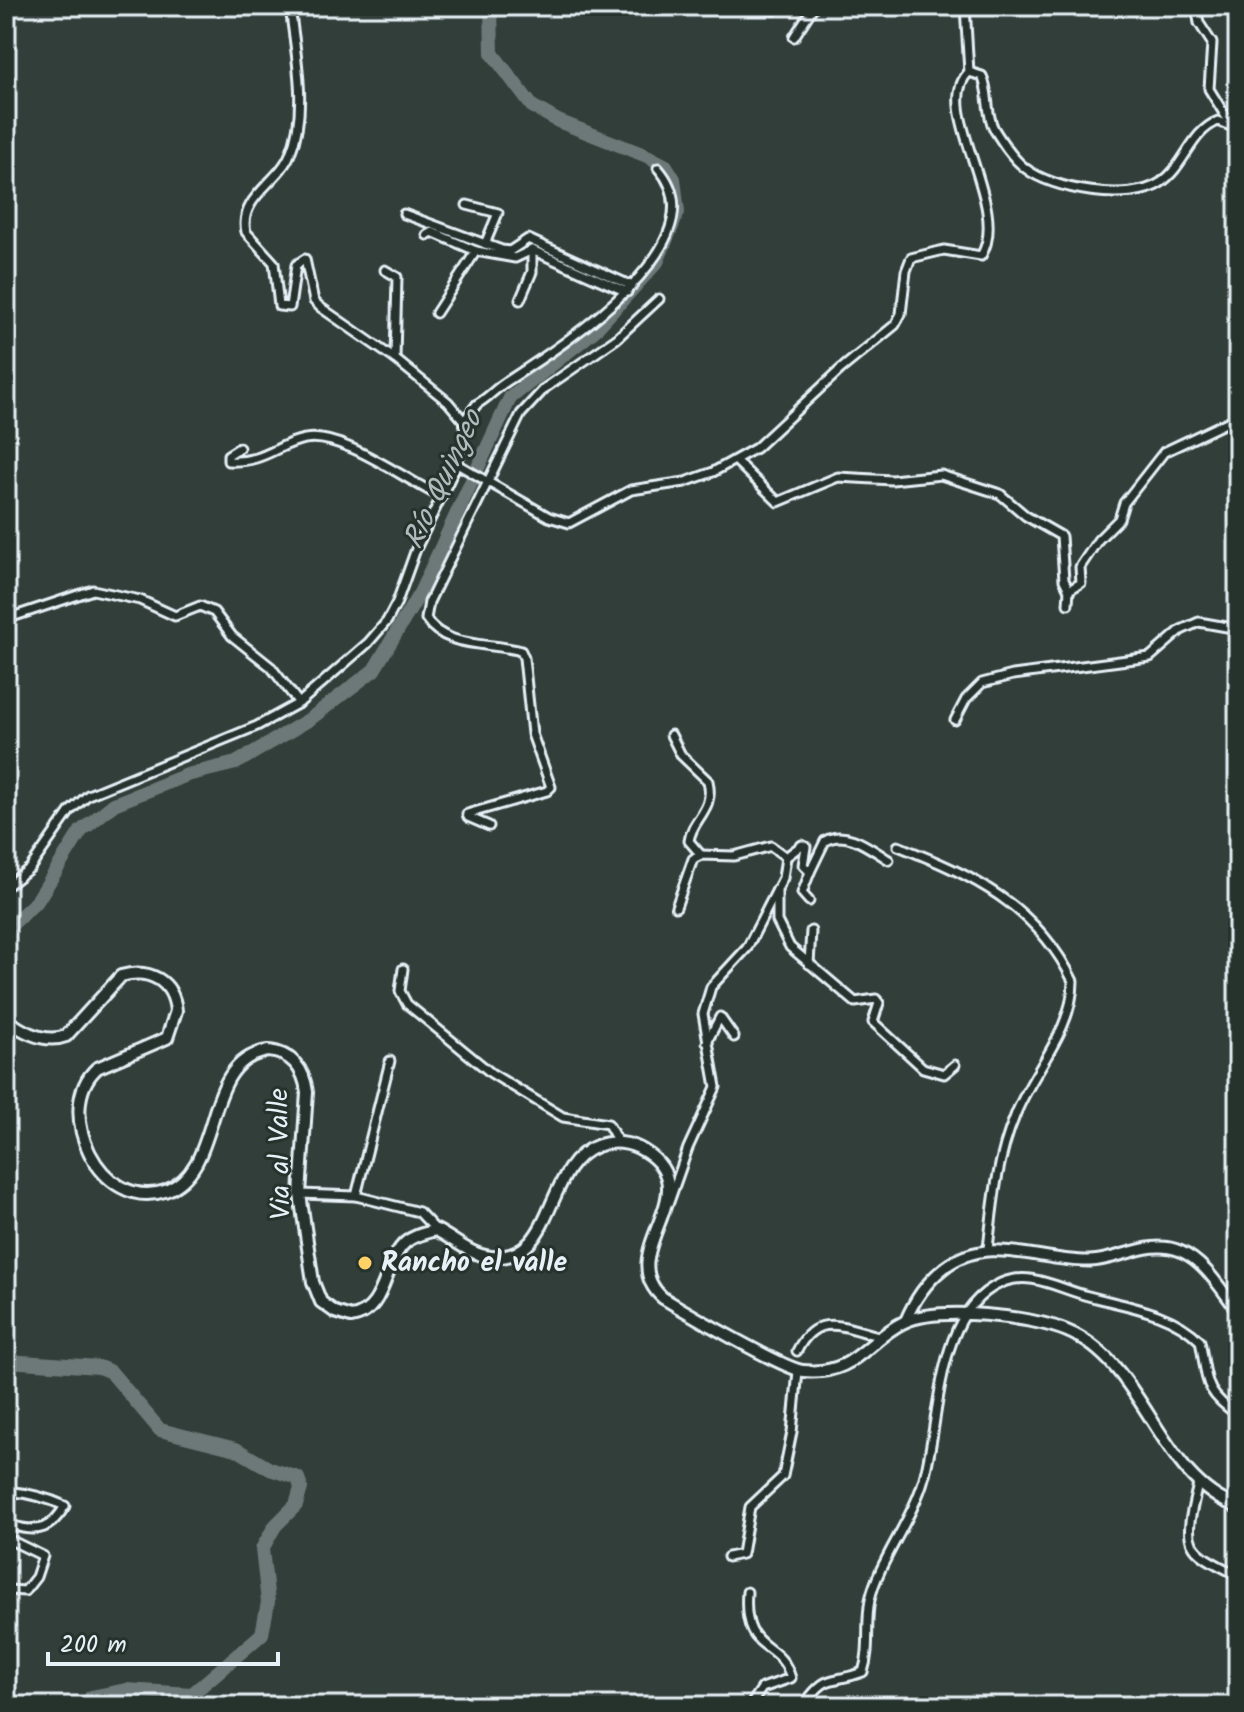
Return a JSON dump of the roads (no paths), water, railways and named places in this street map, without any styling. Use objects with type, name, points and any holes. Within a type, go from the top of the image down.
[{"type":"main road","name":"Via al Valle","points":[[6,1019],[26,1032],[56,1040],[75,1027],[114,981],[138,972],[153,975],[165,984],[176,1002],[173,1027],[159,1043],[105,1063],[90,1075],[81,1095],[81,1113],[94,1162],[116,1185],[134,1192],[153,1193],[179,1183],[195,1166],[234,1070],[250,1055],[277,1052],[296,1062],[306,1080],[300,1194],[316,1292],[328,1308],[343,1315],[357,1316],[376,1300],[394,1258],[405,1242],[436,1230]]},
{"type":"main road","points":[[436,1230],[476,1253],[498,1257],[517,1253],[541,1229],[569,1165],[585,1151],[618,1142],[645,1152],[663,1168],[667,1208],[646,1260],[647,1275],[656,1292],[798,1371],[840,1368],[855,1361],[905,1322],[935,1316],[1050,1325],[1077,1336],[1118,1371],[1198,1484],[1238,1507]]},
{"type":"street","points":[[6,887],[30,868],[70,811],[88,795],[257,726],[299,703],[358,652],[387,621],[440,496],[461,466],[466,434],[464,421],[448,402],[395,359],[314,301],[305,259],[296,265],[290,307],[279,306],[274,263],[246,232],[246,213],[269,179],[286,163],[296,134],[298,93],[290,6]]},
{"type":"street","points":[[754,6],[774,10],[781,6]]},
{"type":"street","points":[[794,37],[814,6]]},
{"type":"street","points":[[461,466],[549,517],[569,523],[631,490],[685,482],[736,461],[895,325],[901,314],[906,271],[911,258],[944,250],[981,256],[989,231],[983,190],[960,114],[960,89],[969,72],[965,6]]},
{"type":"street","points":[[1196,6],[1199,23],[1212,43],[1209,89],[1230,123],[1238,129]]},
{"type":"street","points":[[969,72],[982,76],[993,127],[1025,168],[1042,179],[1090,191],[1152,188],[1173,171],[1208,125],[1218,121],[1230,123]]},
{"type":"street","points":[[1230,123],[1238,107]]},
{"type":"street","points":[[464,421],[477,404],[552,352],[630,289],[654,258],[672,224],[668,179],[658,168]]},
{"type":"street","points":[[467,205],[498,213],[485,244]]},
{"type":"street","points":[[404,214],[510,251],[528,239],[630,289]]},
{"type":"street","points":[[427,235],[432,232],[476,251],[515,258],[532,250],[630,289]]},
{"type":"street","points":[[520,300],[532,272],[532,250]]},
{"type":"street","points":[[436,313],[476,251]]},
{"type":"street","points":[[385,270],[397,277],[395,359]]},
{"type":"street","points":[[489,826],[467,814],[547,791],[551,782],[532,734],[527,672],[521,651],[456,641],[426,619],[429,602],[484,481],[527,407],[545,388],[616,339],[659,299]]},
{"type":"street","points":[[1069,590],[1081,583],[1080,567],[1098,540],[1119,519],[1124,503],[1164,452],[1238,417]]},
{"type":"street","points":[[239,448],[228,455],[228,461],[256,459],[301,439],[331,443],[361,452],[440,496]]},
{"type":"street","points":[[736,461],[778,502],[838,477],[892,480],[941,475],[1000,494],[1026,516],[1061,536],[1064,580],[1069,590],[1068,604]]},
{"type":"street","points":[[6,619],[32,613],[93,590],[140,600],[175,616],[200,606],[214,612],[232,636],[271,667],[299,703]]},
{"type":"street","points":[[955,720],[966,699],[982,683],[1013,675],[1150,657],[1181,630],[1199,622],[1238,629]]},
{"type":"street","points":[[671,735],[681,755],[708,781],[706,810],[690,832],[689,841],[701,855]]},
{"type":"street","points":[[809,901],[802,893],[829,838],[852,839],[889,860]]},
{"type":"street","points":[[786,857],[802,845],[806,847],[803,865],[810,872]]},
{"type":"street","points":[[667,1208],[688,1148],[716,1087],[703,1014],[711,987],[723,969],[747,948],[787,868],[786,857],[771,846],[734,856],[701,855],[693,859],[676,907]]},
{"type":"street","points":[[898,846],[963,873],[1004,897],[1051,944],[1073,981],[1058,1036],[1024,1095],[1007,1135],[995,1179],[988,1249]]},
{"type":"street","points":[[776,888],[777,921],[782,935],[809,964],[855,1002],[876,999],[879,1003],[873,1022],[923,1068],[944,1074],[955,1065]]},
{"type":"street","points":[[809,964],[811,931]]},
{"type":"street","points":[[403,969],[400,991],[407,1004],[433,1027],[491,1073],[563,1117],[608,1124],[618,1142]]},
{"type":"street","points":[[706,1044],[720,1017],[734,1037]]},
{"type":"street","points":[[356,1196],[390,1061]]},
{"type":"street","points":[[300,1194],[356,1196],[419,1212],[436,1230]]},
{"type":"street","points":[[905,1322],[918,1295],[937,1273],[958,1257],[988,1249],[1088,1261],[1147,1248],[1177,1249],[1204,1267],[1238,1311]]},
{"type":"street","points":[[803,1706],[816,1687],[831,1677],[863,1672],[870,1651],[870,1599],[924,1478],[945,1368],[963,1316],[969,1305],[985,1292],[1019,1278],[1031,1278],[1138,1308],[1193,1334],[1200,1341],[1209,1390],[1216,1400],[1238,1415]]},
{"type":"street","points":[[797,1351],[806,1333],[820,1325],[884,1337]]},
{"type":"street","points":[[728,1557],[742,1554],[754,1501],[783,1476],[792,1432],[798,1371]]},
{"type":"street","points":[[1198,1484],[1188,1535],[1193,1548],[1202,1558],[1238,1575]]},
{"type":"street","points":[[6,1491],[28,1491],[41,1500],[65,1506],[54,1524],[42,1530],[14,1526],[6,1531],[10,1540],[43,1556],[36,1577],[25,1591],[9,1590],[6,1585]]},
{"type":"street","points":[[747,1592],[745,1616],[750,1632],[784,1664],[791,1678],[762,1688],[750,1706]]},
{"type":"waterway","name":"Río Quingeo","points":[[6,930],[37,901],[81,831],[114,804],[187,775],[236,763],[310,719],[374,670],[421,591],[510,398],[594,331],[657,262],[678,212],[674,179],[666,166],[558,121],[532,106],[492,53],[491,6]]},
{"type":"waterway","name":"Río Quingeo","points":[[6,1262],[10,1289],[6,1305]]},
{"type":"waterway","name":"Río Quingeo","points":[[6,1361],[99,1367],[111,1372],[160,1430],[236,1449],[270,1469],[298,1478],[301,1488],[296,1505],[275,1526],[262,1549],[268,1602],[262,1634],[192,1694],[126,1690],[91,1697],[89,1706]]},
{"type":"place","name":"Rancho el valle","points":[[365,1263]]}]
